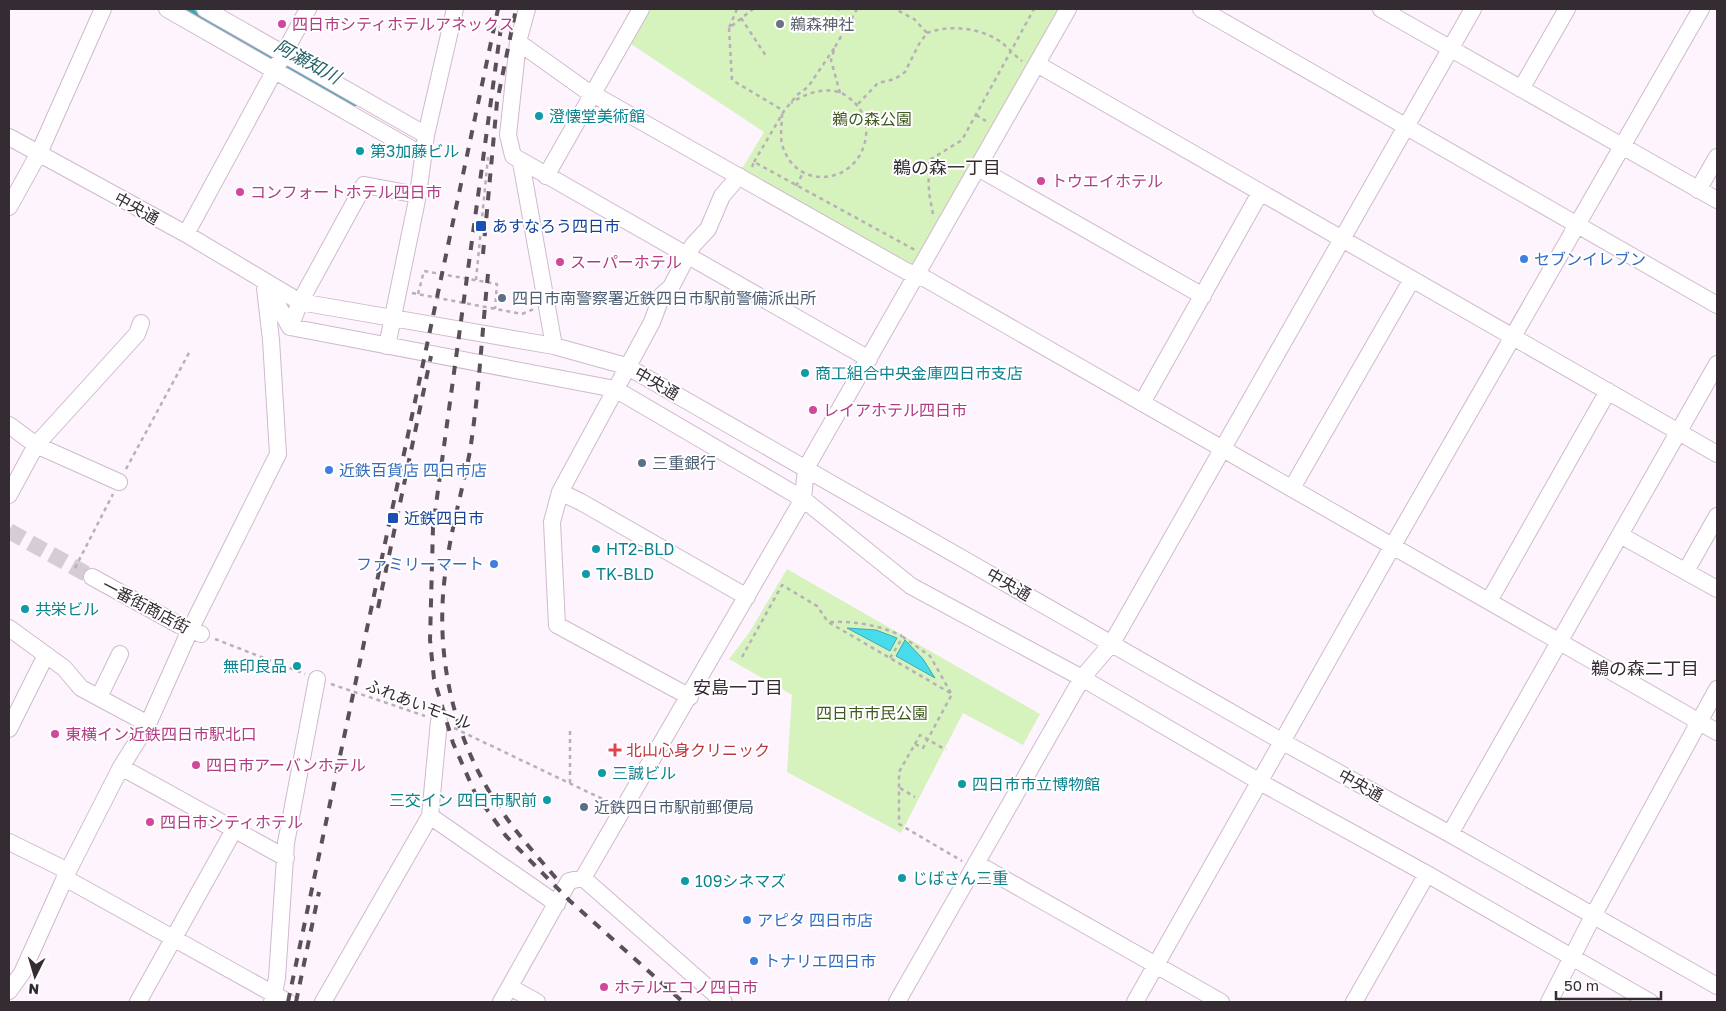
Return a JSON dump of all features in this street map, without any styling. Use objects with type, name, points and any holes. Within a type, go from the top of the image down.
[{"type":"street","points":[[9,207],[39,153],[103,9]]},
{"type":"street","points":[[167,9],[280,62],[426,135]]},
{"type":"street","points":[[205,9],[280,62],[424,156]]},
{"type":"street","points":[[387,346],[418,194],[426,135],[454,9]]},
{"type":"street","points":[[527,9],[518,42],[508,135],[513,156],[868,359]]},
{"type":"street","points":[[546,176],[641,9]]},
{"type":"street","points":[[501,1002],[569,881],[583,878],[690,697],[803,498],[806,468],[1068,9]]},
{"type":"street","points":[[1201,9],[1717,305]]},
{"type":"street","points":[[1380,9],[1717,200]]},
{"type":"street","points":[[897,1002],[969,862],[1082,678],[1112,643],[1473,9]]},
{"type":"street","points":[[1521,89],[1567,9]]},
{"type":"street","points":[[1135,1002],[1392,547],[1512,337],[1579,225],[1701,9]]},
{"type":"street","points":[[186,234],[280,62],[306,10]]},
{"type":"street","points":[[518,42],[593,94],[906,270],[917,274],[1717,732]]},
{"type":"street","points":[[1035,67],[1717,454]]},
{"type":"street","name":"中央通","points":[[9,137],[186,234],[300,302],[554,346],[626,366],[1283,742],[1450,834],[1717,986]]},
{"type":"street","points":[[1698,190],[1717,156]]},
{"type":"street","points":[[521,162],[554,346]]},
{"type":"street","points":[[978,168],[1203,296]]},
{"type":"street","points":[[690,697],[557,625],[552,522],[560,492],[616,389],[626,366],[652,322],[662,295],[671,287],[689,257],[693,245],[712,223],[722,196],[742,178]]},
{"type":"street","points":[[290,327],[300,302],[364,185],[418,194]]},
{"type":"street","points":[[1142,403],[1260,193]]},
{"type":"street","points":[[9,991],[24,968],[30,949],[66,874],[121,767],[148,724],[196,632],[278,454],[271,340],[264,281]]},
{"type":"street","name":"中央通","points":[[264,281],[290,327],[616,389],[803,498],[911,586],[1082,678],[1260,782],[1428,874],[1650,1002]]},
{"type":"street","points":[[1292,488],[1412,281]]},
{"type":"street","points":[[9,495],[36,445],[136,334],[141,323]]},
{"type":"street","points":[[1450,834],[1717,364]]},
{"type":"street","points":[[1489,601],[1608,391]]},
{"type":"street","points":[[9,425],[36,445],[119,482]]},
{"type":"street","points":[[560,492],[581,502],[747,597]]},
{"type":"street","points":[[1686,571],[1717,516]]},
{"type":"street","points":[[1620,535],[1717,589]]},
{"type":"street","name":"一番街商店街","points":[[92,577],[196,632]]},
{"type":"street","points":[[9,628],[64,668],[81,688],[148,724]]},
{"type":"street","points":[[9,729],[46,654]]},
{"type":"street","points":[[99,697],[120,654]]},
{"type":"street","points":[[273,998],[277,978],[286,843],[317,679]]},
{"type":"street","points":[[1549,1002],[1593,916],[1717,689]]},
{"type":"street","points":[[323,1002],[430,816],[438,721]]},
{"type":"street","points":[[121,767],[286,858]]},
{"type":"street","points":[[430,816],[557,904]]},
{"type":"street","points":[[138,1002],[172,938],[234,830]]},
{"type":"street","points":[[9,842],[273,998],[288,1002]]},
{"type":"street","points":[[969,862],[1221,1002]]},
{"type":"street","points":[[1354,1002],[1428,874]]},
{"type":"street","points":[[583,878],[724,1002]]},
{"type":"street","points":[[510,987],[537,1002]]},
{"type":"path","points":[[737,9],[728,28],[732,80],[783,112]]},
{"type":"path","points":[[728,28],[753,9]]},
{"type":"path","points":[[836,9],[844,9]]},
{"type":"path","points":[[742,178],[754,162],[783,112],[808,87],[835,47],[857,9]]},
{"type":"path","points":[[895,9],[914,19],[927,33]]},
{"type":"path","points":[[944,226],[933,215],[929,193],[928,161],[962,140],[1034,9]]},
{"type":"path","points":[[741,18],[766,56]]},
{"type":"path","points":[[858,104],[878,83],[895,80],[905,72],[918,44],[927,33],[946,28],[970,30],[996,38],[1010,51],[1035,67]]},
{"type":"path","points":[[835,47],[831,60],[840,93]]},
{"type":"path","points":[[783,112],[782,144],[790,161],[803,174],[830,177],[848,169],[858,160],[865,144],[867,128],[858,104],[840,93],[812,92],[791,102]]},
{"type":"path","points":[[476,280],[488,157]]},
{"type":"path","points":[[754,162],[919,252]]},
{"type":"path","points":[[796,186],[803,174]]},
{"type":"path","points":[[418,294],[424,271],[497,284],[494,309]]},
{"type":"path","points":[[398,291],[522,314],[539,306],[547,306]]},
{"type":"path","points":[[75,568],[119,482],[190,352]]},
{"type":"path","points":[[742,657],[782,585],[817,606],[828,622],[952,694]]},
{"type":"path","points":[[828,622],[868,624],[903,636],[930,656],[952,694]]},
{"type":"path","name":"ふれあいモール","points":[[196,632],[317,679],[438,721],[623,810]]},
{"type":"path","points":[[890,658],[903,636]]},
{"type":"path","points":[[915,744],[923,748],[952,694]]},
{"type":"path","points":[[570,728],[570,783]]},
{"type":"path","points":[[946,750],[920,736],[899,772],[899,824],[969,862]]},
{"type":"path","points":[[900,788],[915,797]]},
{"type":"green space","name":"鵜の森公園","points":[[651,9],[1058,9],[1032,60],[915,264],[907,267],[740,172],[764,132],[631,44]]},
{"type":"green space","name":"四日市市民公園","points":[[787,569],[1040,714],[1023,745],[963,713],[901,833],[787,772],[792,695],[729,659],[749,633]]},
{"type":"water","points":[[847,628],[876,630],[897,638],[890,651]]},
{"type":"water","points":[[905,640],[923,659],[935,678],[896,656]]},
{"type":"waterway","name":"阿瀬知川","points":[[188,9],[355,104]]},
{"type":"tunnel","points":[[9,531],[92,577]]},
{"type":"railway","points":[[288,1002],[498,9]]},
{"type":"railway","points":[[483,254],[497,102],[516,9]]},
{"type":"railway","points":[[501,27],[433,527],[430,640],[434,679],[453,743],[475,793],[506,836],[570,901],[683,1002]]},
{"type":"railway","points":[[488,274],[470,451],[449,548],[443,593],[444,655],[456,716],[479,774],[510,823],[561,884]]},
{"type":"railway","points":[[378,608],[431,356]]},
{"type":"railway","points":[[296,1002],[319,892]]},
{"type":"place","name":"四日市シティホテルアネックス","points":[[282,24]]},
{"type":"place","name":"鵜森神社","points":[[780,24]]},
{"type":"place","name":"澄懐堂美術館","points":[[539,116]]},
{"type":"place","name":"第3加藤ビル","points":[[360,151]]},
{"type":"place","name":"トウエイホテル","points":[[1041,181]]},
{"type":"place","name":"コンフォートホテル四日市","points":[[240,192]]},
{"type":"place","name":"あすなろう四日市","points":[[481,226]]},
{"type":"place","name":"セブンイレブン","points":[[1524,259]]},
{"type":"place","name":"スーパーホテル","points":[[560,262]]},
{"type":"place","name":"四日市南警察署近鉄四日市駅前警備派出所","points":[[502,298]]},
{"type":"place","name":"商工組合中央金庫四日市支店","points":[[805,373]]},
{"type":"place","name":"レイアホテル四日市","points":[[813,410]]},
{"type":"place","name":"三重銀行","points":[[642,463]]},
{"type":"place","name":"近鉄百貨店 四日市店","points":[[329,470]]},
{"type":"place","name":"近鉄四日市","points":[[393,518]]},
{"type":"place","name":"HT2-BLD","points":[[596,549]]},
{"type":"place","name":"ファミリーマート","points":[[494,564]]},
{"type":"place","name":"TK-BLD","points":[[586,574]]},
{"type":"place","name":"共栄ビル","points":[[25,609]]},
{"type":"place","name":"無印良品","points":[[297,666]]},
{"type":"place","name":"東横イン近鉄四日市駅北口","points":[[55,734]]},
{"type":"place","name":"北山心身クリニック","points":[[615,750]]},
{"type":"place","name":"四日市アーバンホテル","points":[[196,765]]},
{"type":"place","name":"三誠ビル","points":[[602,773]]},
{"type":"place","name":"四日市市立博物館","points":[[962,784]]},
{"type":"place","name":"三交イン 四日市駅前","points":[[547,800]]},
{"type":"place","name":"近鉄四日市駅前郵便局","points":[[584,807]]},
{"type":"place","name":"四日市シティホテル","points":[[150,822]]},
{"type":"place","name":"じばさん三重","points":[[902,878]]},
{"type":"place","name":"109シネマズ","points":[[685,881]]},
{"type":"place","name":"アピタ 四日市店","points":[[747,920]]},
{"type":"place","name":"トナリエ四日市","points":[[754,961]]},
{"type":"place","name":"ホテルエコノ四日市","points":[[604,987]]},
{"type":"district","name":"鵜の森一丁目","points":[[947,167]]},
{"type":"district","name":"鵜の森二丁目","points":[[1645,668]]},
{"type":"district","name":"安島一丁目","points":[[738,687]]}]
